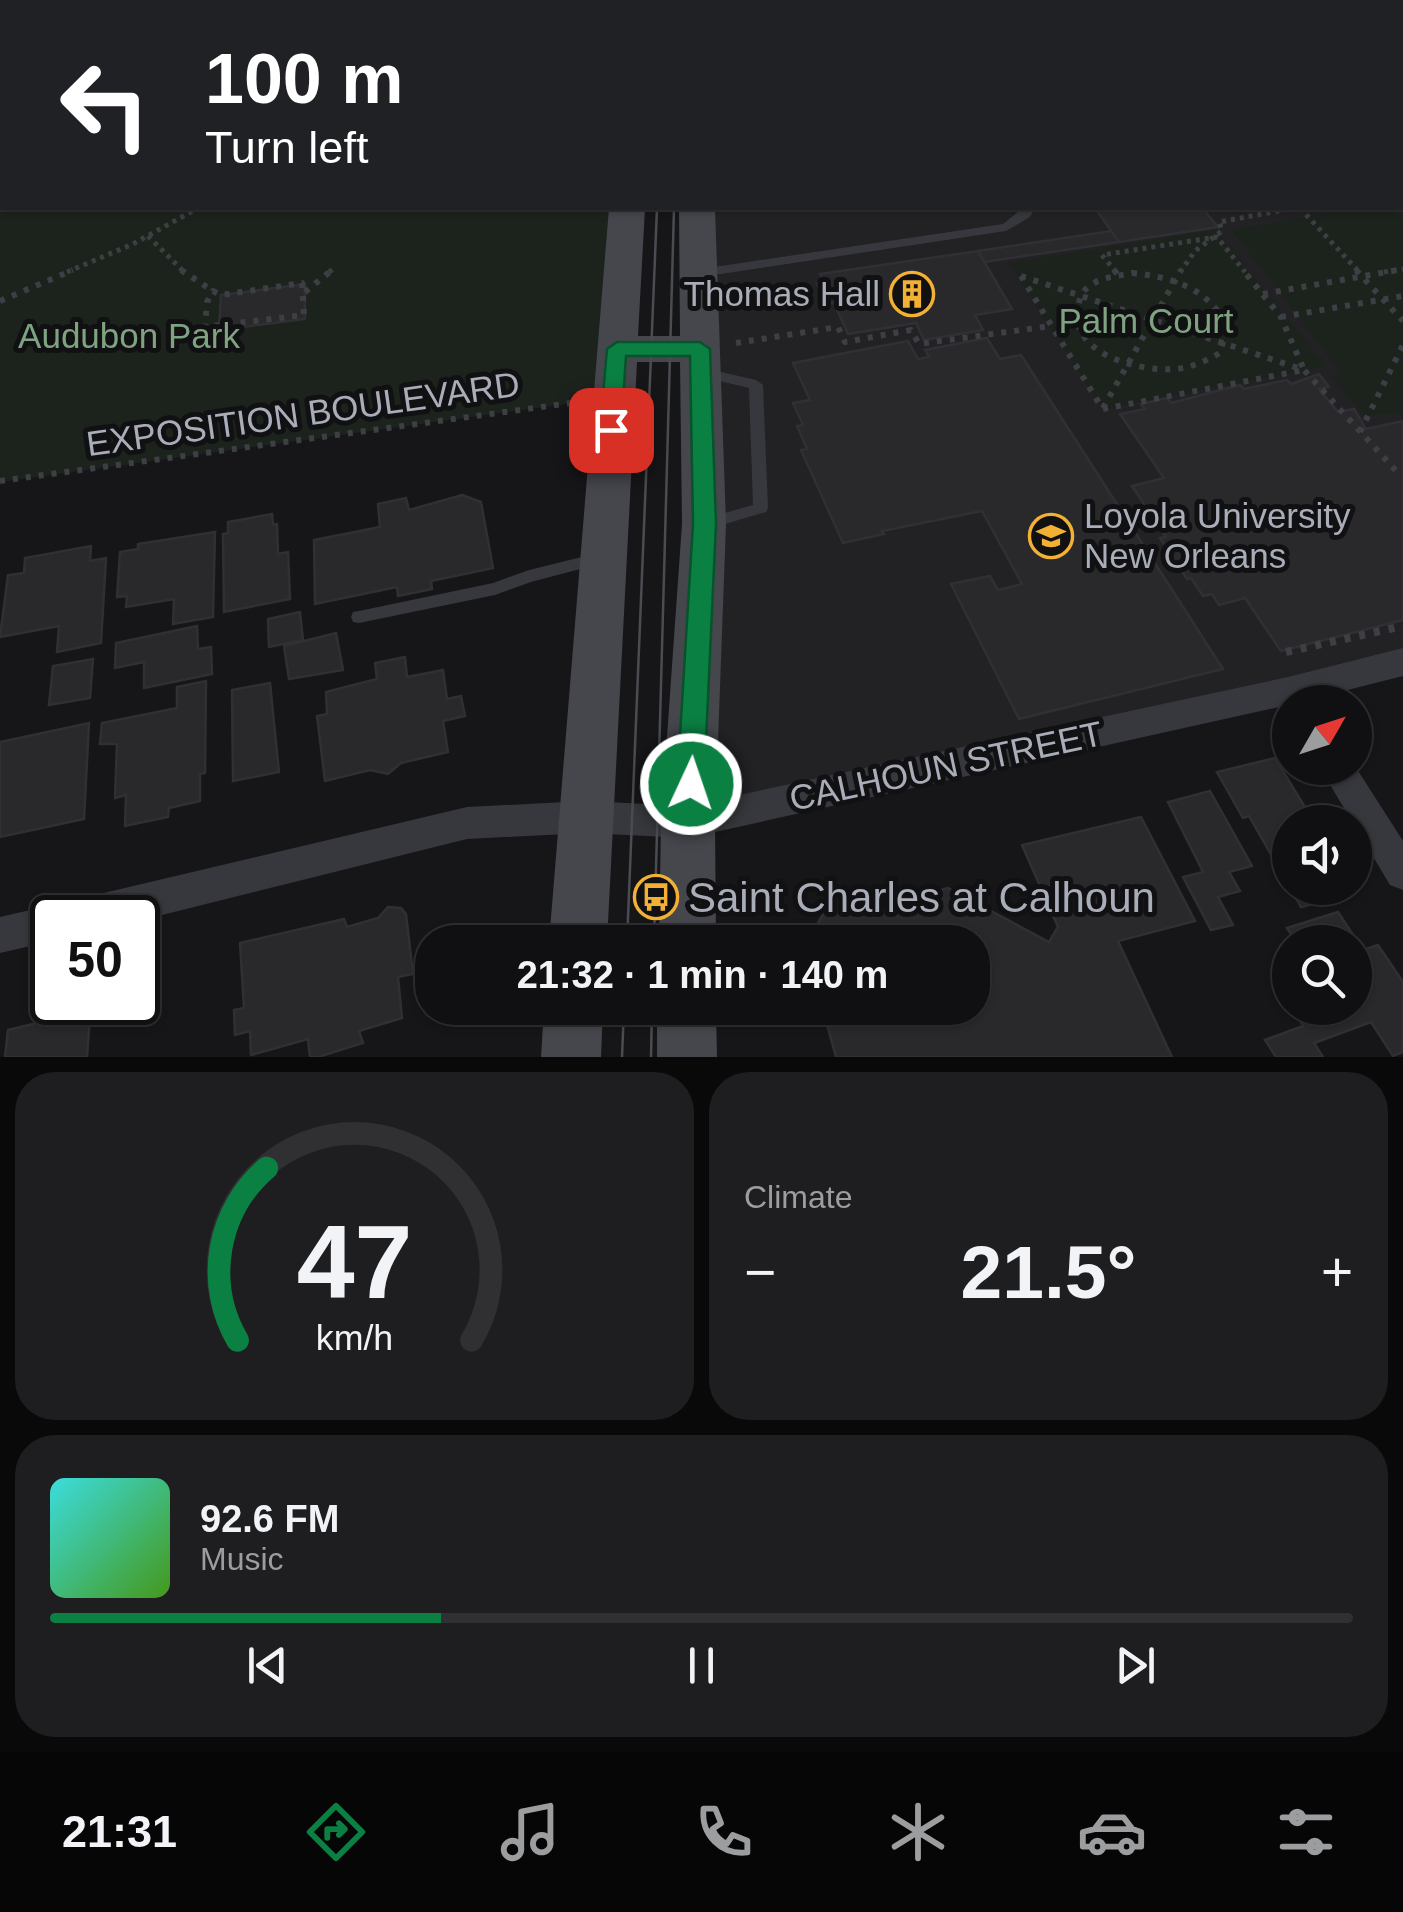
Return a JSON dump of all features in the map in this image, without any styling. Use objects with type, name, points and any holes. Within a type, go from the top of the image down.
[{"type":"main road","points":[[579,925],[628,210]]},
{"type":"main road","points":[[688,925],[688,822],[704,524],[702,273],[697,210]]},
{"type":"main road","points":[[617,349],[700,361]]},
{"type":"main road","points":[[571,1057],[573,1025]]},
{"type":"main road","points":[[687,1057],[688,1025]]},
{"type":"street","name":"CALHOUN STREET","points":[[1330,685],[1403,662]]},
{"type":"street","name":"CALHOUN STREET","points":[[160,897],[467,823],[586,817],[688,822],[1272,701]]},
{"type":"street","points":[[1347,785],[1403,873]]},
{"type":"street","points":[[0,935],[30,928]]},
{"type":"lane","points":[[702,273],[1006,228],[1028,210]]},
{"type":"lane","points":[[359,617],[495,590],[529,576],[602,558]]},
{"type":"path","points":[[0,301],[62,278],[194,210]]},
{"type":"path","points":[[1103,410],[1174,280],[1195,251],[1217,238],[1222,231],[1219,222],[1275,210]]},
{"type":"path","points":[[1300,210],[1403,321]]},
{"type":"path","points":[[148,236],[191,280],[214,290],[221,295],[302,283],[306,292],[304,315],[205,327],[207,302],[214,290]]},
{"type":"path","points":[[1118,274],[1102,255],[1217,238]]},
{"type":"path","points":[[1217,238],[1281,317],[1304,370],[1398,473]]},
{"type":"path","points":[[306,292],[336,267]]},
{"type":"path","points":[[1263,294],[1403,268]]},
{"type":"path","points":[[1118,274],[1174,280],[1199,292],[1217,308],[1226,326],[1225,344],[1212,360],[1188,370],[1159,371],[1128,364],[1101,351],[1082,332],[1075,313],[1080,295],[1095,282],[1118,274]]},
{"type":"path","points":[[1103,410],[1021,276],[1304,370]]},
{"type":"path","points":[[1281,317],[1403,296]]},
{"type":"path","points":[[700,361],[838,327],[845,342],[910,330],[919,344],[1051,326]]},
{"type":"path","points":[[1360,432],[1403,345]]},
{"type":"path","points":[[1103,410],[1304,370]]},
{"type":"path","name":"EXPOSITION BOULEVARD","points":[[0,481],[613,398]]},
{"type":"path","points":[[1286,652],[1403,626]]},
{"type":"shaded area","name":"Loyola University New Orleans","points":[[697,210],[1403,210],[1403,662],[1300,685],[1272,685],[1272,691],[688,822],[701,273]]},
{"type":"green space","name":"Audubon Park","points":[[0,210],[612,210],[596,400],[0,482]]},
{"type":"green space","points":[[1348,210],[1394,210],[1403,219],[1403,418],[1398,412],[1366,416],[1331,377],[1341,373],[1232,230]]},
{"type":"green space","name":"Palm Court","points":[[1216,230],[1326,366],[1103,409],[1008,263]]},
{"type":"building","points":[[1096,210],[1204,210],[1218,227],[1119,242]]},
{"type":"building","points":[[1111,231],[1119,242],[984,262],[978,251]]},
{"type":"building","name":"Thomas Hall","points":[[978,251],[1012,309],[975,315],[983,330],[924,340],[916,323],[848,334],[834,303],[826,304],[817,284],[824,283],[820,274]]},
{"type":"building","points":[[305,284],[305,319],[219,330],[221,295]]},
{"type":"building","points":[[987,338],[1000,359],[1021,355],[1223,669],[1019,719],[951,584],[990,576],[998,590],[1022,584],[982,511],[843,543],[801,450],[807,449],[797,426],[803,425],[793,403],[810,400],[793,363],[908,341],[918,359],[929,357],[925,350]]},
{"type":"building","points":[[1319,374],[1329,387],[1319,389],[1338,412],[1354,409],[1366,429],[1403,421],[1403,620],[1281,651],[1245,598],[1219,605],[1212,594],[1203,596],[1191,578],[1187,579],[1160,538],[1166,537],[1132,486],[1164,478],[1120,414],[1145,409],[1141,404],[1167,398],[1171,403],[1240,385],[1244,389],[1287,380],[1291,384]]},
{"type":"building","points":[[462,495],[481,502],[493,568],[431,581],[432,589],[398,596],[397,587],[315,604],[314,540],[380,527],[378,504],[406,498],[409,510]]},
{"type":"building","points":[[272,514],[273,525],[277,524],[278,554],[288,552],[290,599],[224,612],[223,534],[228,533],[228,522]]},
{"type":"building","points":[[215,532],[213,617],[173,624],[174,599],[126,607],[127,596],[117,597],[120,552],[138,549],[138,544]]},
{"type":"building","points":[[91,546],[90,561],[106,558],[101,643],[57,652],[59,626],[0,637],[8,575],[24,573],[25,558]]},
{"type":"building","points":[[300,612],[303,640],[269,647],[268,619]]},
{"type":"building","points":[[197,626],[198,649],[211,647],[212,674],[144,688],[144,662],[115,668],[116,643]]},
{"type":"building","points":[[336,633],[343,670],[289,679],[284,646]]},
{"type":"building","points":[[405,657],[407,677],[443,670],[447,699],[461,696],[465,716],[443,721],[448,752],[401,763],[388,774],[370,770],[325,781],[317,716],[327,714],[326,692],[377,679],[375,663]]},
{"type":"building","points":[[93,659],[90,698],[49,705],[53,666]]},
{"type":"building","points":[[206,681],[205,773],[200,774],[200,801],[169,808],[168,817],[125,826],[126,795],[115,798],[117,744],[100,744],[102,723],[177,708],[177,687]]},
{"type":"building","points":[[270,683],[279,772],[233,781],[232,690]]},
{"type":"building","points":[[89,723],[84,819],[0,837],[0,742]]},
{"type":"building","points":[[1272,759],[1272,785],[1291,785],[1304,805],[1272,805],[1272,856],[1249,816],[1243,818],[1217,772]]},
{"type":"building","points":[[1210,791],[1252,866],[1229,872],[1240,891],[1218,897],[1233,925],[1211,930],[1183,877],[1203,872],[1168,802]]},
{"type":"building","points":[[1141,817],[1195,921],[1118,941],[1172,1057],[836,1057],[827,1025],[990,1025],[990,925],[817,925],[840,885],[896,916],[907,899],[948,888],[1049,942],[1058,927],[1022,845]]},
{"type":"building","points":[[388,907],[401,908],[406,914],[413,974],[398,977],[402,1018],[359,1031],[363,1043],[318,1057],[310,1057],[308,1039],[251,1055],[250,1031],[235,1035],[234,1010],[244,1008],[240,943],[344,919],[347,927],[378,918]]},
{"type":"building","points":[[1338,912],[1347,925],[1297,925]]},
{"type":"building","points":[[1378,945],[1403,982],[1403,1052],[1393,1056],[1372,1024],[1372,947]]},
{"type":"building","points":[[30,1025],[89,1025],[87,1057],[5,1057],[8,1030]]},
{"type":"building","points":[[1363,1025],[1314,1043],[1323,1057],[1276,1057],[1265,1040],[1303,1026]]},
{"type":"tram line","points":[[628,925],[657,210]]},
{"type":"tram line","points":[[654,925],[674,210]]},
{"type":"tram line","points":[[622,1057],[623,1025]]},
{"type":"tram line","points":[[651,1057],[652,1025]]},
{"type":"place","name":"Thomas Hall","points":[[912,294]]},
{"type":"place","name":"Loyola University New Orleans","points":[[1051,536]]},
{"type":"place","name":"Saint Charles at Calhoun","points":[[656,897]]},
{"type":"route","points":[[611,430],[617,349],[700,349],[704,524],[691,784]]}]
